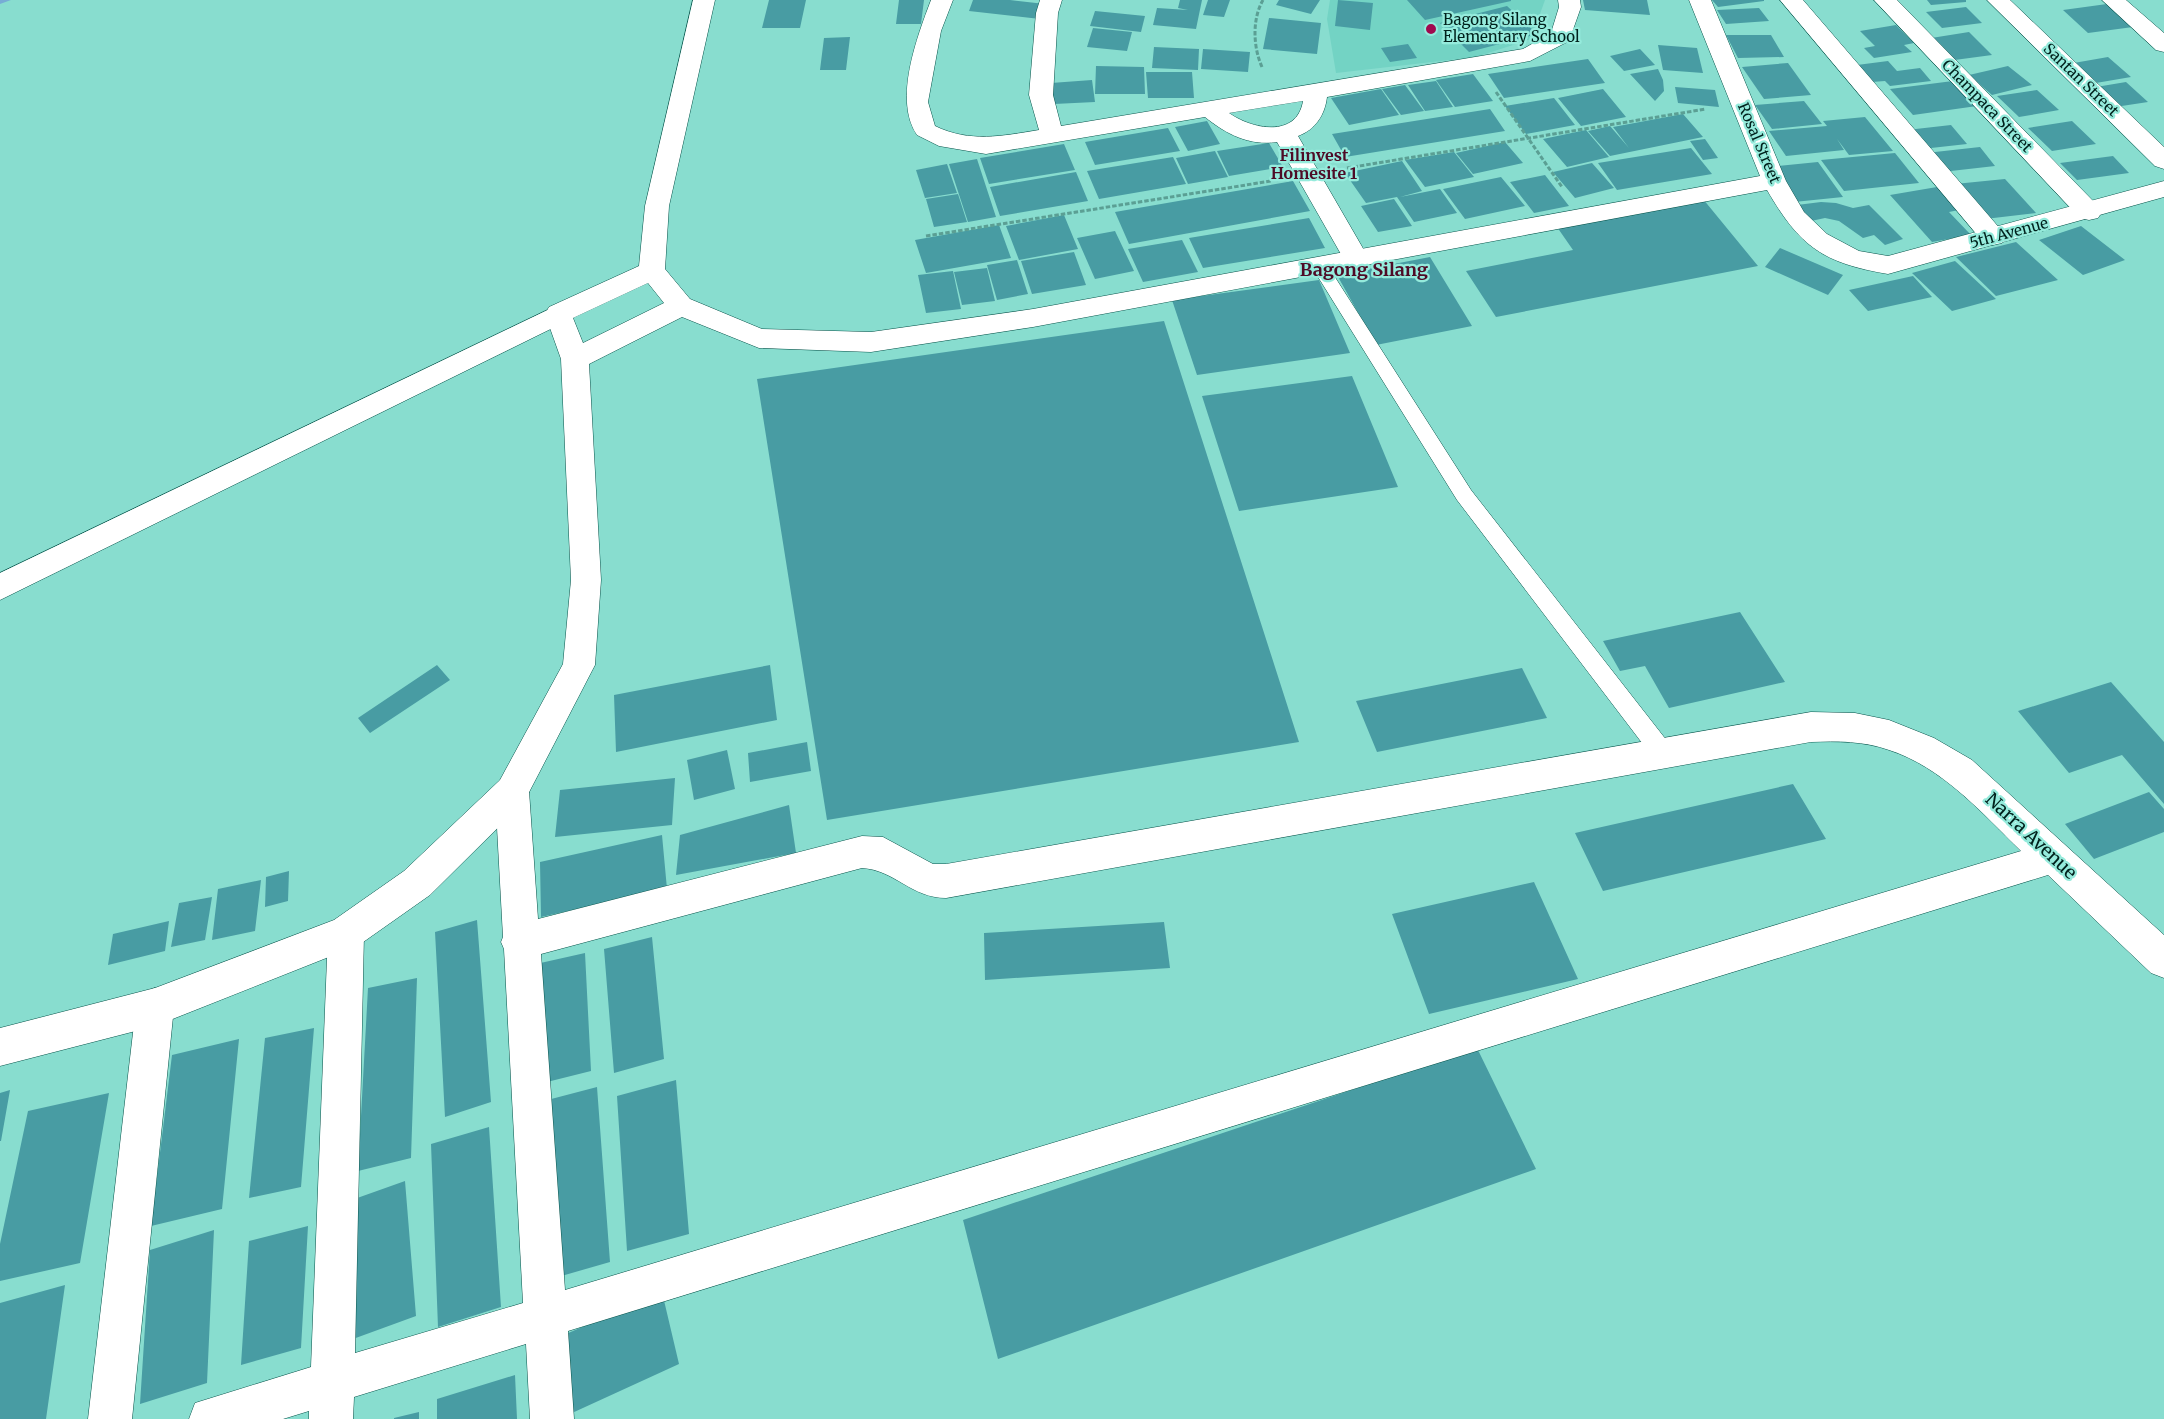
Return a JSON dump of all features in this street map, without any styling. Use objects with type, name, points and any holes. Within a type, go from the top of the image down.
[{"type":"street","points":[[704,0],[657,206],[652,271],[681,306],[759,338],[871,342],[1033,318],[1355,256],[1774,181]]},
{"type":"street","points":[[942,0],[930,31],[916,102],[926,130],[947,141],[986,146],[1281,98],[1530,54],[1561,36],[1570,7],[1569,0]]},
{"type":"street","points":[[1052,0],[1047,13],[1041,95],[1052,135]]},
{"type":"street","name":"Rosal Street","points":[[1700,0],[1774,181],[1795,217],[1818,240],[1853,259]]},
{"type":"street","points":[[1791,0],[1993,237]]},
{"type":"street","name":"Champaca Street","points":[[1885,0],[2089,212]]},
{"type":"street","name":"Santan Street","points":[[1998,0],[2164,161]]},
{"type":"street","points":[[2114,0],[2164,45]]},
{"type":"street","points":[[1210,110],[1246,132],[1285,135],[1299,128],[1310,118],[1316,105],[1316,92]]},
{"type":"street","points":[[1285,135],[1355,256]]},
{"type":"street","name":"5th Avenue","points":[[1853,259],[1888,265],[2089,212],[2164,189]]},
{"type":"street","points":[[0,586],[558,314],[652,271]]},
{"type":"street","points":[[575,359],[681,306]]},
{"type":"street","points":[[0,1047],[155,1007],[346,933],[417,883],[512,791],[579,665],[586,580],[575,359],[558,314]]},
{"type":"street","name":"Narra Avenue","points":[[519,942],[862,852],[883,852],[929,881],[946,881],[1811,727],[1846,726],[1885,732],[1922,747],[1960,771],[2164,960]]},
{"type":"street","points":[[512,791],[519,942],[552,1419]]},
{"type":"street","points":[[211,1419],[331,1400],[546,1316],[2054,857]]},
{"type":"street","points":[[331,1400],[346,933]]},
{"type":"street","points":[[110,1419],[155,1007]]},
{"type":"lane","points":[[1318,264],[1464,495],[1663,753]]},
{"type":"path","points":[[1263,0],[1258,6],[1255,55],[1281,98]]},
{"type":"path","points":[[1477,64],[1582,216]]},
{"type":"shaded area","name":"Bagong Silang Elementary School","points":[[1330,0],[1545,0],[1531,39],[1476,57],[1336,73],[1327,19]]},
{"type":"building","points":[[769,0],[806,0],[800,28],[762,28]]},
{"type":"building","points":[[899,0],[924,0],[921,24],[896,24]]},
{"type":"building","points":[[973,0],[1010,0],[1045,4],[1040,19],[969,11]]},
{"type":"building","points":[[1180,0],[1202,0],[1196,29],[1153,25],[1157,8],[1188,10],[1178,8]]},
{"type":"building","points":[[1208,0],[1230,0],[1224,17],[1203,15]]},
{"type":"building","points":[[1279,0],[1320,0],[1311,14],[1276,5]]},
{"type":"building","points":[[1338,0],[1373,3],[1370,30],[1335,26]]},
{"type":"building","points":[[1407,0],[1511,0],[1511,1],[1425,20]]},
{"type":"building","points":[[1583,0],[1647,0],[1650,15],[1585,10]]},
{"type":"building","points":[[1712,0],[1764,0],[1764,1],[1718,7]]},
{"type":"building","points":[[1927,0],[1966,0],[1966,2],[1931,5]]},
{"type":"building","points":[[2107,4],[2133,27],[2088,33],[2063,10]]},
{"type":"building","points":[[1507,6],[1537,34],[1469,52],[1440,23]]},
{"type":"building","points":[[1966,7],[1982,23],[1942,28],[1926,12]]},
{"type":"building","points":[[1759,8],[1769,21],[1726,24],[1717,10]]},
{"type":"building","points":[[1095,11],[1145,16],[1141,32],[1090,26]]},
{"type":"building","points":[[1269,18],[1321,23],[1317,54],[1263,49]]},
{"type":"building","points":[[1896,25],[1914,43],[1904,45],[1912,52],[1874,58],[1864,48],[1875,46],[1860,31]]},
{"type":"building","points":[[1093,28],[1132,32],[1127,51],[1087,47]]},
{"type":"building","points":[[1969,32],[1992,55],[1947,61],[1925,39]]},
{"type":"building","points":[[1726,35],[1771,35],[1784,57],[1738,58]]},
{"type":"building","points":[[850,37],[846,70],[820,70],[824,38]]},
{"type":"building","points":[[1408,44],[1417,58],[1390,62],[1381,48]]},
{"type":"building","points":[[1658,45],[1697,48],[1703,73],[1663,70]]},
{"type":"building","points":[[1154,47],[1199,49],[1198,70],[1152,68]]},
{"type":"building","points":[[1203,49],[1250,52],[1248,72],[1201,69]]},
{"type":"building","points":[[1640,49],[1655,65],[1624,71],[1610,56]]},
{"type":"building","points":[[2108,57],[2131,77],[2090,84],[2068,64]]},
{"type":"building","points":[[1588,59],[1605,83],[1504,98],[1488,74]]},
{"type":"building","points":[[1888,61],[1897,71],[1920,68],[1931,81],[1890,86],[1885,81],[1872,82],[1857,65]]},
{"type":"building","points":[[1788,63],[1811,95],[1764,99],[1742,67]]},
{"type":"building","points":[[1096,66],[1144,67],[1145,94],[1095,94]]},
{"type":"building","points":[[2008,66],[2032,85],[1992,95],[1969,75]]},
{"type":"building","points":[[1658,69],[1663,80],[1664,91],[1655,101],[1630,74]]},
{"type":"building","points":[[1146,72],[1192,72],[1194,98],[1148,98]]},
{"type":"building","points":[[1473,74],[1493,101],[1455,107],[1436,80]]},
{"type":"building","points":[[1092,80],[1095,102],[1054,104],[1051,83]]},
{"type":"building","points":[[1436,81],[1453,107],[1425,111],[1408,85]]},
{"type":"building","points":[[1953,81],[1977,106],[1913,115],[1890,89]]},
{"type":"building","points":[[2126,82],[2148,102],[2115,107],[2096,87]]},
{"type":"building","points":[[1405,85],[1424,111],[1401,115],[1382,89]]},
{"type":"building","points":[[1675,87],[1715,90],[1719,107],[1678,103]]},
{"type":"building","points":[[1381,89],[1399,115],[1349,125],[1331,98]]},
{"type":"building","points":[[1603,89],[1626,117],[1581,126],[1558,98]]},
{"type":"building","points":[[2037,90],[2059,110],[2019,117],[1997,96]]},
{"type":"building","points":[[1554,98],[1575,125],[1526,134],[1505,106]]},
{"type":"building","points":[[1804,101],[1822,124],[1772,129],[1755,105]]},
{"type":"building","points":[[1490,109],[1505,131],[1345,157],[1332,134]]},
{"type":"building","points":[[1683,114],[1703,137],[1610,156],[1588,131],[1610,126],[1629,148],[1613,127]]},
{"type":"building","points":[[1865,117],[1893,151],[1849,155],[1837,139],[1844,150],[1786,156],[1769,131],[1827,126],[1823,121]]},
{"type":"building","points":[[1207,121],[1220,144],[1188,151],[1175,127]]},
{"type":"building","points":[[2072,121],[2096,144],[2052,151],[2028,128]]},
{"type":"building","points":[[1951,125],[1967,144],[1922,149],[1907,130]]},
{"type":"building","points":[[1168,128],[1180,151],[1095,165],[1085,142]]},
{"type":"building","points":[[1586,130],[1609,157],[1567,167],[1543,139]]},
{"type":"building","points":[[1705,139],[1718,158],[1703,160],[1690,141]]},
{"type":"building","points":[[1505,142],[1523,163],[1473,174],[1456,153]]},
{"type":"building","points":[[1269,143],[1283,167],[1229,176],[1217,151]]},
{"type":"building","points":[[1064,144],[1075,170],[989,184],[980,158]]},
{"type":"building","points":[[1980,147],[1995,166],[1942,172],[1926,153]]},
{"type":"building","points":[[1691,148],[1712,174],[1617,190],[1598,163]]},
{"type":"building","points":[[1215,151],[1228,177],[1188,184],[1176,158]]},
{"type":"building","points":[[1454,152],[1474,177],[1425,187],[1405,160]]},
{"type":"building","points":[[1895,153],[1919,183],[1844,191],[1821,160]]},
{"type":"building","points":[[2113,156],[2129,173],[2077,180],[2060,163]]},
{"type":"building","points":[[1173,157],[1186,184],[1099,199],[1087,171]]},
{"type":"building","points":[[977,159],[996,217],[968,222],[949,164]]},
{"type":"building","points":[[1402,161],[1422,191],[1400,197],[1440,189],[1457,213],[1414,222],[1397,197],[1366,203],[1345,173]]},
{"type":"building","points":[[1818,162],[1843,197],[1794,202],[1769,167]]},
{"type":"building","points":[[1592,163],[1614,188],[1575,198],[1553,172]]},
{"type":"building","points":[[947,164],[957,193],[925,198],[916,170]]},
{"type":"building","points":[[1076,172],[1088,201],[1000,216],[990,187]]},
{"type":"building","points":[[1545,175],[1569,206],[1534,213],[1510,182]]},
{"type":"building","points":[[1501,177],[1525,206],[1465,219],[1443,189]]},
{"type":"building","points":[[2005,179],[2036,213],[1985,219],[1955,184]]},
{"type":"building","points":[[1293,181],[1310,211],[1129,244],[1115,212]]},
{"type":"building","points":[[1937,187],[1959,210],[1949,212],[1971,235],[1932,242],[1890,195]]},
{"type":"building","points":[[958,194],[967,222],[934,227],[926,199]]},
{"type":"building","points":[[1394,199],[1412,226],[1378,232],[1361,206]]},
{"type":"building","points":[[1703,199],[1758,266],[1496,317],[1466,271],[1573,250],[1557,227]]},
{"type":"building","points":[[1821,202],[1853,208],[1869,205],[1903,239],[1885,245],[1874,235],[1863,238],[1839,221],[1825,218],[1811,221],[1797,205]]},
{"type":"building","points":[[1064,215],[1078,249],[1019,260],[1006,226]]},
{"type":"building","points":[[1309,218],[1325,248],[1203,268],[1189,238]]},
{"type":"building","points":[[999,225],[1011,258],[926,273],[915,240]]},
{"type":"building","points":[[2081,226],[2125,260],[2083,275],[2039,240]]},
{"type":"building","points":[[1115,231],[1134,271],[1095,279],[1077,238]]},
{"type":"building","points":[[1182,240],[1198,272],[1143,282],[1128,249]]},
{"type":"building","points":[[2016,242],[2058,280],[1996,296],[1956,257]]},
{"type":"building","points":[[1780,248],[1843,275],[1828,295],[1765,267]]},
{"type":"building","points":[[1074,252],[1086,285],[1032,294],[1021,261]]},
{"type":"building","points":[[1430,257],[1472,326],[1376,345],[1337,275]]},
{"type":"building","points":[[1017,260],[1028,294],[997,300],[987,265]]},
{"type":"building","points":[[1955,261],[1996,299],[1952,311],[1912,273]]},
{"type":"building","points":[[987,268],[995,301],[962,305],[954,272]]},
{"type":"building","points":[[953,271],[961,309],[926,313],[918,275]]},
{"type":"building","points":[[1913,276],[1932,297],[1868,311],[1849,290]]},
{"type":"building","points":[[1319,280],[1350,353],[1197,375],[1172,300]]},
{"type":"building","points":[[1164,321],[1299,742],[827,820],[757,379]]},
{"type":"building","points":[[1352,376],[1398,487],[1239,511],[1202,396]]},
{"type":"building","points":[[1740,612],[1785,682],[1669,708],[1645,666],[1620,671],[1603,641]]},
{"type":"building","points":[[437,665],[450,680],[370,733],[358,718]]},
{"type":"building","points":[[770,665],[777,720],[616,752],[614,695]]},
{"type":"building","points":[[1522,668],[1547,718],[1377,752],[1356,701]]},
{"type":"building","points":[[2111,682],[2164,742],[2164,804],[2122,755],[2069,773],[2018,711]]},
{"type":"building","points":[[807,742],[811,771],[750,782],[748,753]]},
{"type":"building","points":[[727,750],[735,789],[694,800],[687,760]]},
{"type":"building","points":[[675,778],[672,825],[555,837],[560,790]]},
{"type":"building","points":[[1793,784],[1826,839],[1603,891],[1575,833]]},
{"type":"building","points":[[2149,792],[2164,809],[2164,832],[2094,859],[2065,824]]},
{"type":"building","points":[[789,805],[796,853],[676,875],[680,835]]},
{"type":"building","points":[[662,835],[667,889],[541,917],[540,862]]},
{"type":"building","points":[[289,871],[288,901],[265,907],[266,877]]},
{"type":"building","points":[[261,880],[255,931],[212,940],[218,889]]},
{"type":"building","points":[[1534,882],[1578,979],[1429,1014],[1392,914]]},
{"type":"building","points":[[212,897],[205,940],[171,947],[179,903]]},
{"type":"building","points":[[477,920],[491,1102],[445,1117],[435,932]]},
{"type":"building","points":[[169,921],[165,951],[108,965],[113,934]]},
{"type":"building","points":[[1164,922],[1170,968],[985,980],[984,933]]},
{"type":"building","points":[[652,937],[664,1059],[614,1073],[604,949]]},
{"type":"building","points":[[585,953],[591,1071],[539,1084],[536,964]]},
{"type":"building","points":[[417,978],[411,1158],[358,1171],[368,988]]},
{"type":"building","points":[[314,1028],[301,1187],[249,1198],[265,1038]]},
{"type":"building","points":[[239,1039],[222,1209],[151,1226],[172,1055]]},
{"type":"building","points":[[1477,1048],[1536,1169],[998,1359],[963,1220]]},
{"type":"building","points":[[676,1080],[689,1234],[627,1251],[617,1096]]},
{"type":"building","points":[[597,1087],[610,1262],[544,1281],[536,1103]]},
{"type":"building","points":[[10,1090],[1,1141],[0,1141],[0,1093]]},
{"type":"building","points":[[109,1093],[80,1263],[0,1281],[0,1244],[28,1111]]},
{"type":"building","points":[[489,1127],[501,1307],[438,1327],[431,1144]]},
{"type":"building","points":[[405,1181],[416,1316],[353,1339],[346,1202]]},
{"type":"building","points":[[308,1226],[301,1348],[241,1365],[249,1241]]},
{"type":"building","points":[[214,1230],[207,1383],[140,1404],[150,1250]]},
{"type":"building","points":[[65,1285],[46,1419],[0,1419],[0,1303]]},
{"type":"building","points":[[662,1292],[679,1364],[572,1413],[557,1338]]},
{"type":"building","points":[[515,1375],[517,1419],[437,1419],[437,1399]]},
{"type":"building","points":[[419,1412],[419,1419],[394,1419],[394,1418]]},
{"type":"waterway","points":[[0,1],[6,0]]},
{"type":"place","name":"Bagong Silang Elementary School","points":[[1431,29]]},
{"type":"district","name":"Filinvest Homesite 1","points":[[1314,164]]},
{"type":"district","name":"Bagong Silang","points":[[1364,270]]}]
